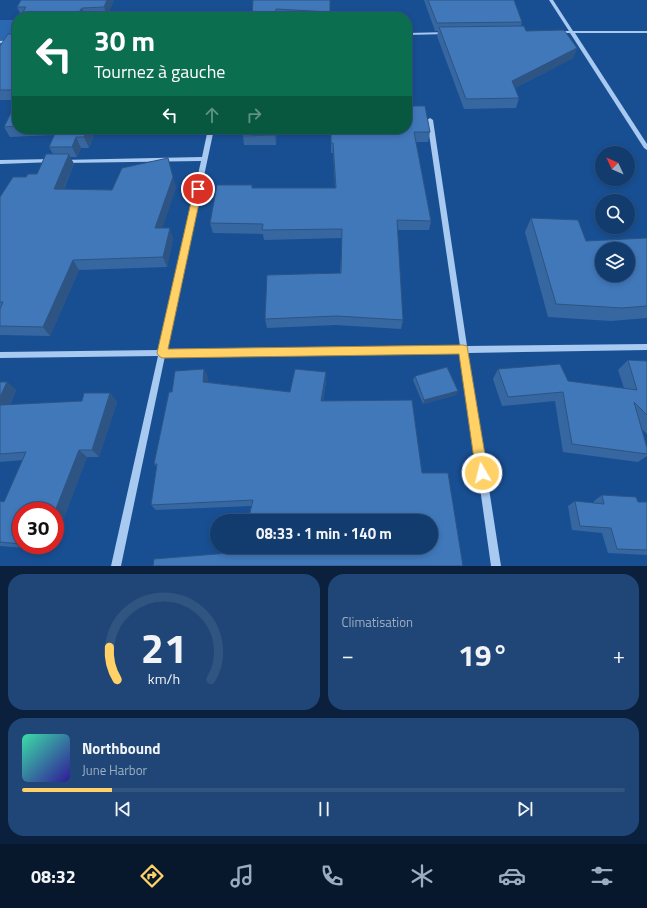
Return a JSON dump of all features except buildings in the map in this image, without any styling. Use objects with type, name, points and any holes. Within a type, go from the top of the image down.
[{"type":"street","points":[[551,0],[647,148]]},
{"type":"street","points":[[548,32],[647,32]]},
{"type":"street","points":[[412,34],[454,33]]},
{"type":"street","points":[[0,42],[12,41]]},
{"type":"street","points":[[430,120],[496,566]]},
{"type":"street","points":[[116,566],[210,134]]},
{"type":"street","points":[[0,162],[204,159]]},
{"type":"street","points":[[0,355],[647,347]]},
{"type":"shaded area","points":[[0,20],[12,20],[12,47],[0,48]]},
{"type":"route","points":[[198,189],[162,353],[463,350],[482,473]]}]
